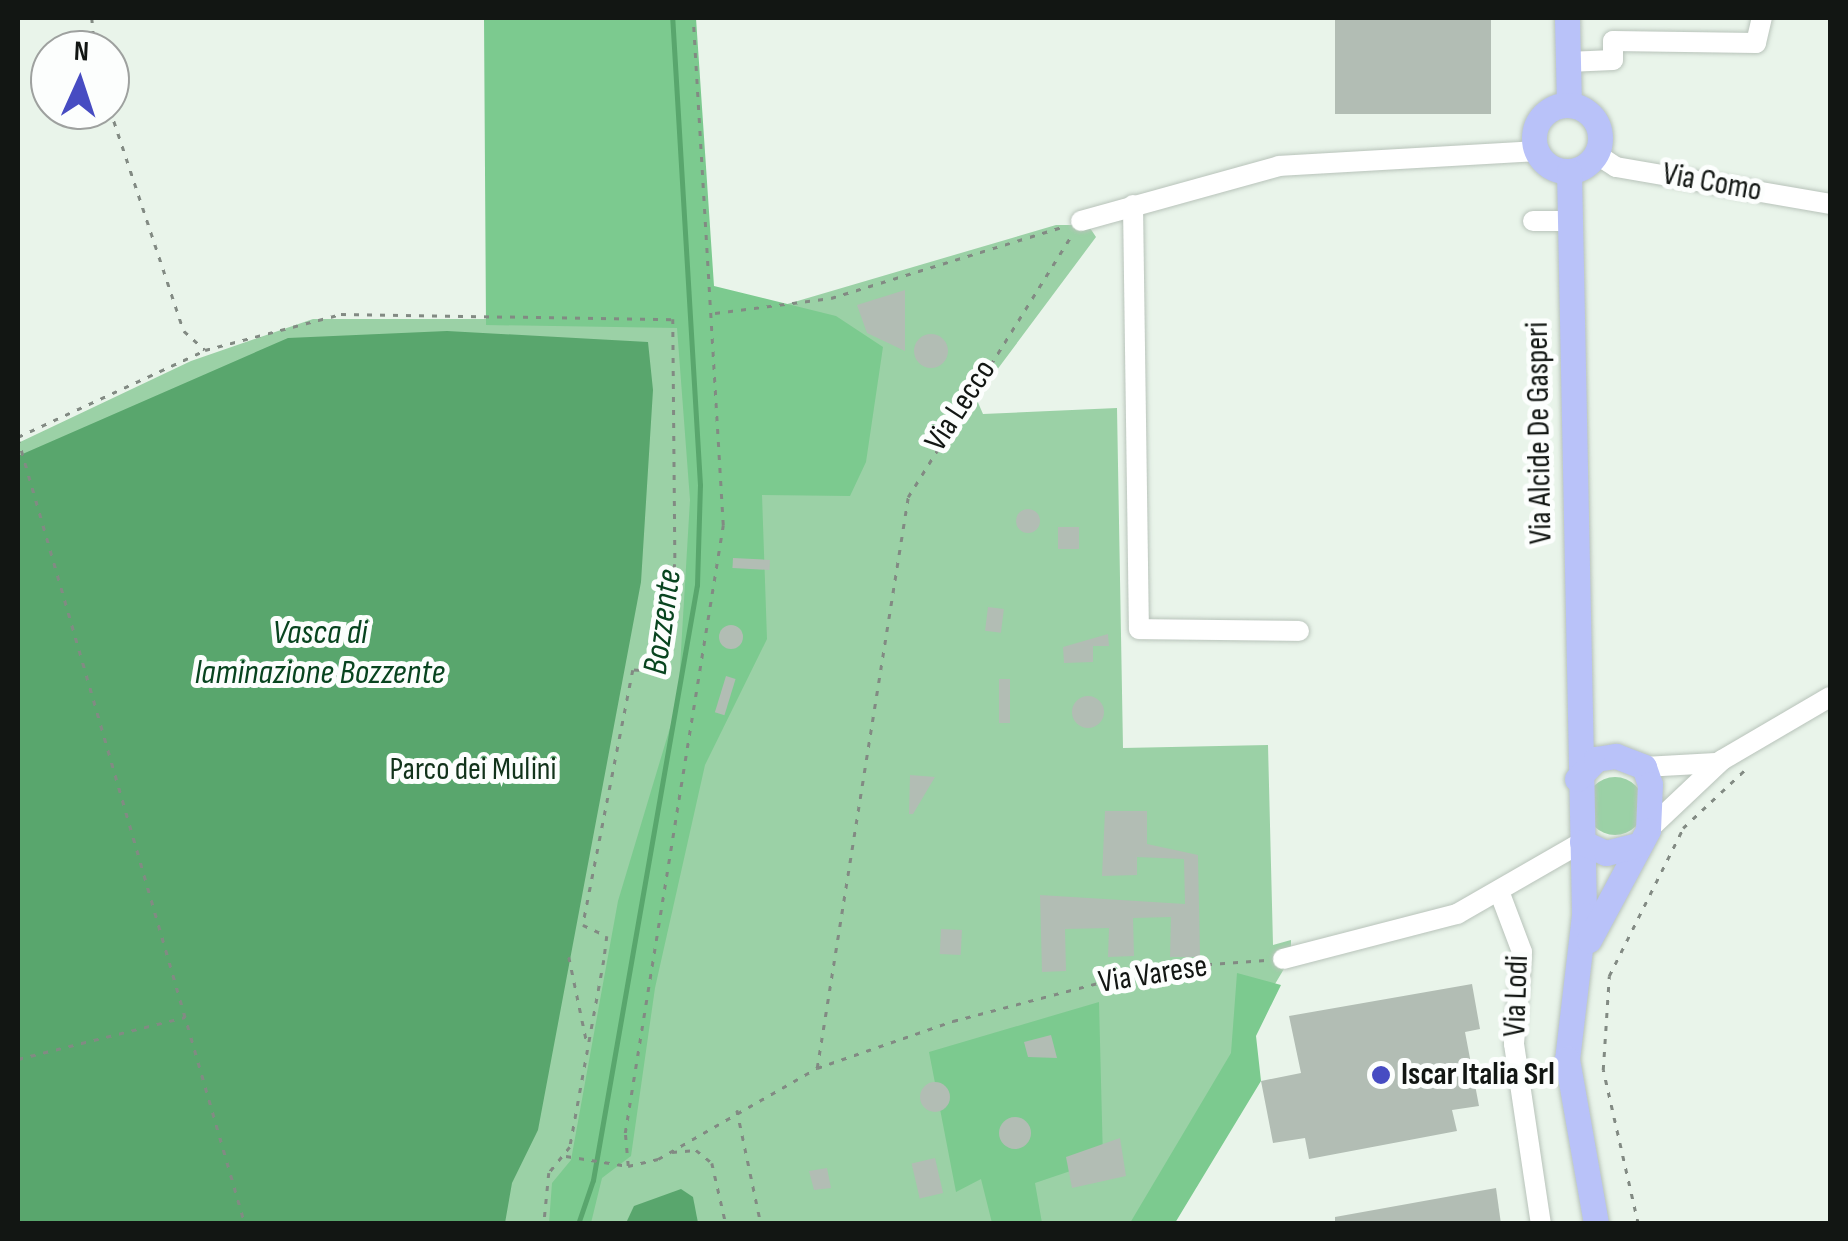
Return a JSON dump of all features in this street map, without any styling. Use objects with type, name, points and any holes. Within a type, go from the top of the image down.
[{"type":"main road","points":[[1567,18],[1568,104]]},
{"type":"main road","points":[[1568,104],[1598,123],[1596,154],[1569,171],[1537,152],[1539,120],[1568,104]]},
{"type":"main road","name":"Via Alcide De Gasperi","points":[[1569,171],[1578,780]]},
{"type":"main road","points":[[1576,694],[1616,756]]},
{"type":"main road","points":[[1580,963],[1641,838],[1644,767],[1616,756],[1596,759],[1578,780],[1582,842],[1580,963],[1567,1058],[1596,1224]]},
{"type":"main road","points":[[1582,842],[1606,852],[1641,838]]},
{"type":"street","points":[[1568,62],[1613,60],[1613,41],[1756,43],[1762,18]]},
{"type":"street","points":[[1080,221],[1293,164],[1537,152]]},
{"type":"street","name":"Via Como","points":[[1596,154],[1616,167],[1830,204]]},
{"type":"street","points":[[1133,205],[1138,629],[1299,631]]},
{"type":"street","points":[[1533,222],[1569,220]]},
{"type":"street","points":[[1641,838],[1722,760],[1830,697]]},
{"type":"street","points":[[1644,767],[1683,771],[1722,760]]},
{"type":"street","points":[[1283,960],[1422,926],[1499,891],[1582,842]]},
{"type":"street","name":"Via Lodi","points":[[1499,891],[1522,952],[1514,1044],[1541,1224]]},
{"type":"path","points":[[566,1156],[628,1166],[625,1132],[721,562],[713,313],[693,18]]},
{"type":"path","points":[[117,130],[184,331],[205,350]]},
{"type":"path","points":[[713,313],[831,298],[1080,221]]},
{"type":"path","name":"Via Lecco","points":[[816,1068],[908,497],[1080,221]]},
{"type":"path","points":[[245,1224],[18,438],[205,350],[341,314],[673,320],[675,564],[652,671],[633,670],[584,925],[607,936],[566,1156],[549,1173],[544,1224]]},
{"type":"path","points":[[1638,1224],[1603,1070],[1610,976],[1683,828],[1758,759]]},
{"type":"path","points":[[568,957],[588,1050]]},
{"type":"path","name":"Via Varese","points":[[628,1166],[670,1152],[723,1115],[816,1068],[1155,968],[1283,960]]},
{"type":"path","points":[[18,1058],[185,1017]]},
{"type":"path","points":[[737,1109],[761,1224]]},
{"type":"path","points":[[670,1152],[696,1150],[712,1163],[726,1224]]},
{"type":"green space","name":"Parco dei Mulini","points":[[1056,225],[1088,225],[1096,237],[976,398],[983,414],[1117,408],[1123,748],[1268,745],[1273,945],[1291,940],[1291,957],[1134,1223],[18,1223],[18,443],[191,361],[313,319],[673,319],[767,310]]},
{"type":"green space","points":[[1615,777],[1636,785],[1644,806],[1636,827],[1615,835],[1594,827],[1586,806],[1594,785]]},
{"type":"shaded area","points":[[484,18],[696,18],[714,286],[836,316],[883,347],[866,462],[850,496],[762,495],[767,639],[705,765],[655,988],[631,1156],[602,1178],[591,1223],[549,1223],[552,1183],[571,1160],[618,901],[678,701],[690,500],[677,328],[486,325]]},
{"type":"shaded area","points":[[1237,973],[1281,985],[1256,1036],[1261,1081],[1175,1223],[1130,1223],[1231,1053]]},
{"type":"shaded area","points":[[1099,1002],[1103,1160],[1035,1183],[1042,1223],[992,1223],[981,1179],[956,1192],[929,1052]]},
{"type":"water","name":"Vasca di laminazione Bozzente","points":[[447,331],[648,342],[653,390],[641,582],[538,1130],[512,1183],[505,1223],[18,1223],[18,456],[288,338]]},
{"type":"water","points":[[681,1189],[693,1197],[698,1223],[626,1223],[634,1206]]},
{"type":"building","points":[[1335,18],[1491,18],[1491,114],[1335,114]]},
{"type":"building","points":[[905,290],[905,351],[867,333],[857,305]]},
{"type":"building","points":[[931,334],[943,339],[948,351],[943,363],[931,368],[919,363],[914,351],[919,339]]},
{"type":"building","points":[[1028,509],[1040,521],[1028,533],[1016,521]]},
{"type":"building","points":[[1058,527],[1079,527],[1079,549],[1058,549]]},
{"type":"building","points":[[733,558],[770,560],[769,570],[732,568]]},
{"type":"building","points":[[988,607],[1004,609],[1001,633],[985,631]]},
{"type":"building","points":[[731,625],[743,637],[731,649],[719,637]]},
{"type":"building","points":[[1108,634],[1109,646],[1093,646],[1093,662],[1064,663],[1063,647]]},
{"type":"building","points":[[726,676],[736,679],[724,715],[715,712]]},
{"type":"building","points":[[999,679],[1010,679],[1010,723],[999,723]]},
{"type":"building","points":[[1088,696],[1099,701],[1104,712],[1099,723],[1088,728],[1077,723],[1072,712],[1077,701]]},
{"type":"building","points":[[910,775],[935,777],[913,814],[909,814]]},
{"type":"building","points":[[1105,811],[1147,811],[1147,844],[1198,855],[1200,957],[1170,957],[1171,917],[1133,918],[1134,956],[1108,957],[1109,928],[1065,929],[1066,971],[1042,972],[1040,895],[1185,904],[1184,859],[1137,857],[1137,875],[1102,876]]},
{"type":"building","points":[[941,929],[962,930],[961,955],[940,954]]},
{"type":"building","name":"Iscar Italia Srl","points":[[1472,984],[1480,1029],[1465,1032],[1479,1106],[1452,1110],[1457,1131],[1309,1159],[1305,1138],[1273,1143],[1261,1081],[1301,1073],[1289,1016]]},
{"type":"building","points":[[1051,1035],[1057,1058],[1028,1057],[1024,1042]]},
{"type":"building","points":[[935,1082],[949,1091],[950,1097],[941,1111],[935,1112],[921,1103],[920,1097],[929,1083]]},
{"type":"building","points":[[1015,1117],[1027,1121],[1031,1133],[1027,1145],[1015,1149],[1003,1145],[999,1133],[1003,1121]]},
{"type":"building","points":[[1120,1138],[1126,1176],[1072,1188],[1066,1157]]},
{"type":"building","points":[[935,1158],[943,1193],[920,1198],[912,1163]]},
{"type":"building","points":[[827,1168],[831,1188],[814,1190],[809,1171]]},
{"type":"building","points":[[1496,1188],[1501,1224],[1335,1224],[1335,1217]]},
{"type":"waterway","name":"Bozzente","points":[[578,1224],[593,1180],[697,585],[700,485],[672,18]]},
{"type":"place","name":"Iscar Italia Srl","points":[[1381,1075]]}]
